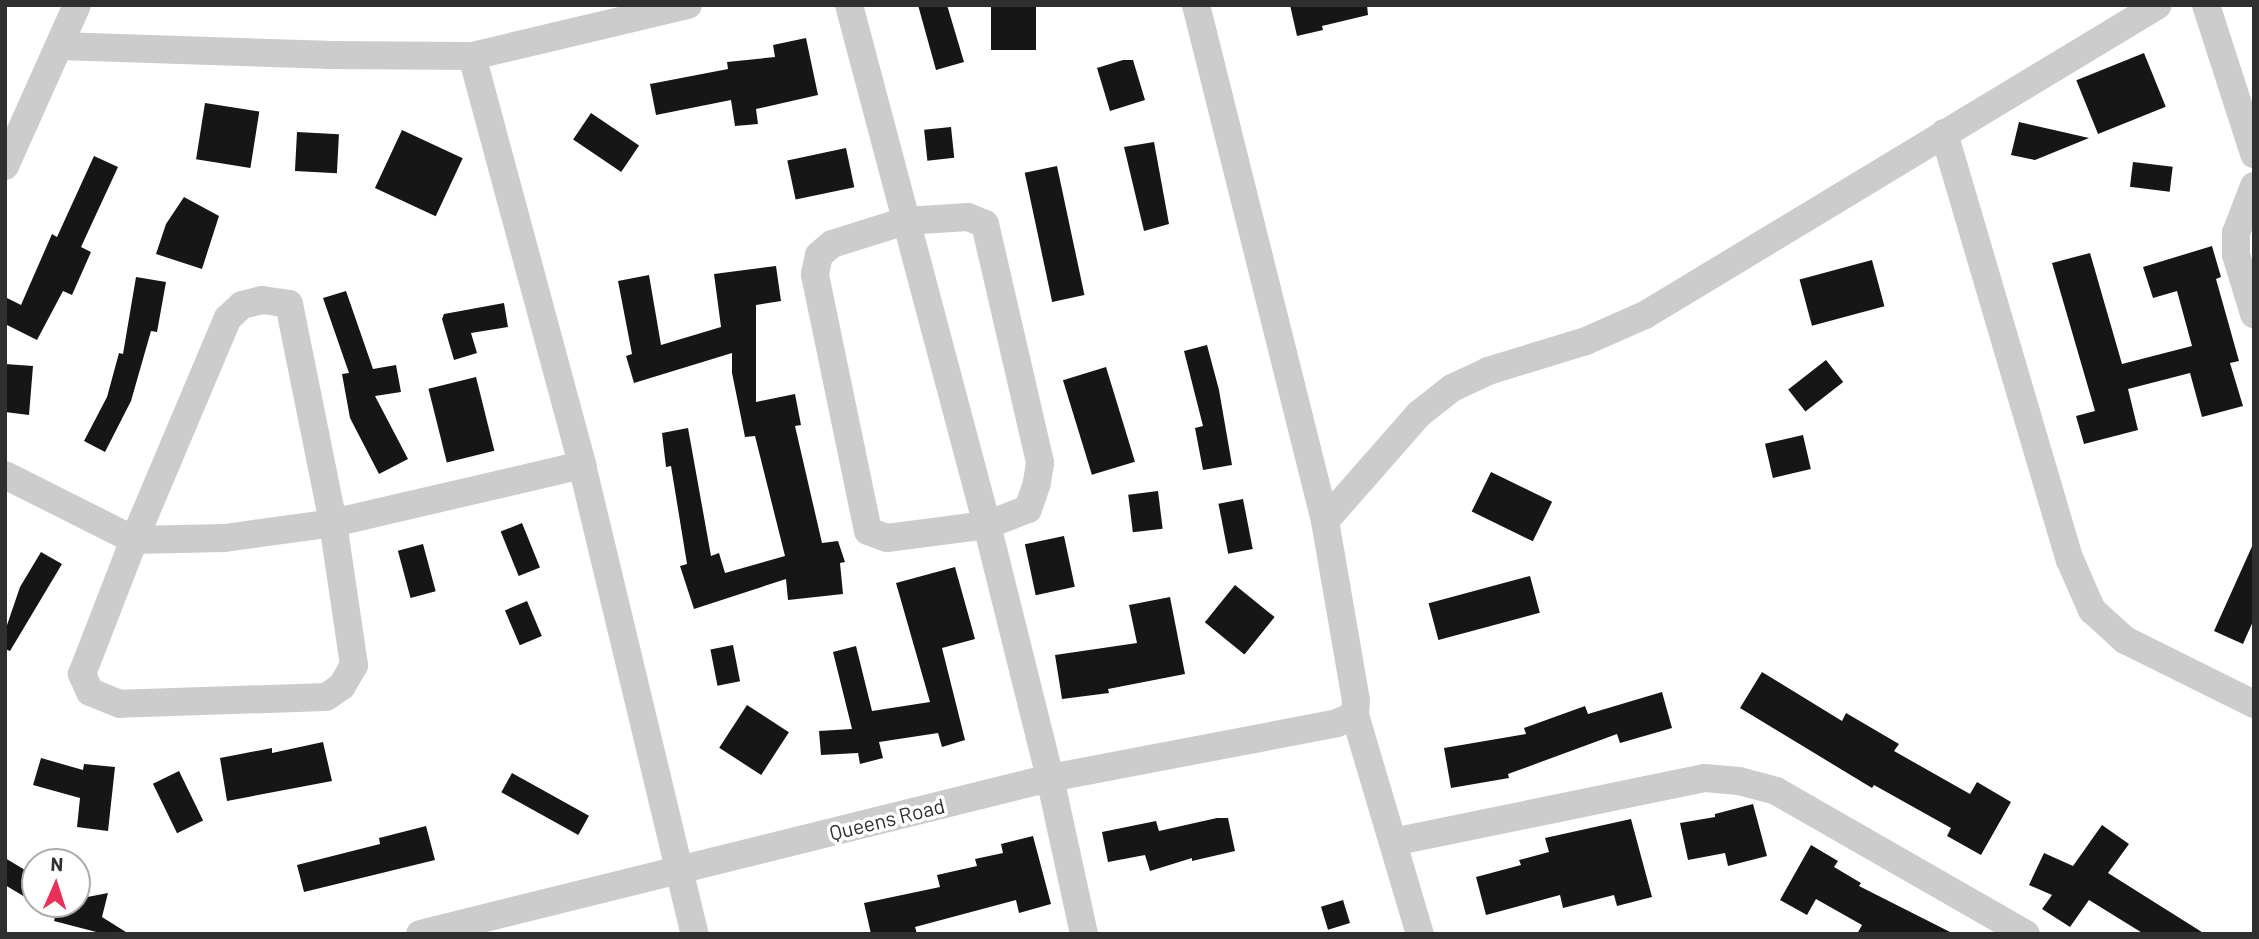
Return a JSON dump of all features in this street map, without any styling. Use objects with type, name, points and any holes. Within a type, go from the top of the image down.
[{"type":"street","points":[[5,166],[77,5]]},
{"type":"street","points":[[59,46],[326,55],[472,55],[688,5]]},
{"type":"street","points":[[849,5],[987,525],[1050,778],[1084,934]]},
{"type":"street","points":[[1196,5],[1325,521],[1356,700],[1355,715],[1420,934]]},
{"type":"street","points":[[1325,521],[1419,414],[1452,388],[1488,371],[1586,341],[1645,315],[2158,5]]},
{"type":"street","points":[[2206,5],[2254,154]]},
{"type":"street","points":[[472,55],[582,465],[695,934]]},
{"type":"street","points":[[1944,133],[2070,560],[2092,610],[2125,640],[2254,704]]},
{"type":"street","points":[[2254,186],[2236,233],[2236,255],[2254,314]]},
{"type":"street","points":[[968,217],[985,224],[1040,463],[1028,509],[987,525],[887,538],[868,531],[815,274],[819,255],[832,244],[905,221],[968,217]]},
{"type":"street","points":[[262,299],[289,304],[333,523],[354,665],[342,686],[326,697],[120,704],[90,692],[82,674],[134,540],[228,318],[242,304],[262,299]]},
{"type":"street","points":[[5,475],[134,540],[225,538],[333,523],[582,465]]},
{"type":"street","name":"Queens Road","points":[[431,933],[1050,778],[1337,723],[1355,715]]},
{"type":"street","points":[[1393,842],[1706,778],[1739,781],[1776,791],[2026,934]]},
{"type":"building","points":[[918,5],[947,5],[964,62],[936,70]]},
{"type":"building","points":[[991,5],[1036,5],[1036,50],[991,50]]},
{"type":"building","points":[[1290,5],[1367,5],[1368,15],[1322,26],[1323,30],[1297,36]]},
{"type":"building","points":[[806,38],[818,95],[756,109],[758,124],[735,126],[731,100],[656,115],[650,84],[728,69],[727,62],[775,57],[773,45]]},
{"type":"building","points":[[2144,53],[2166,107],[2098,134],[2076,80]]},
{"type":"building","points":[[1123,60],[1133,60],[1145,100],[1110,111],[1097,68]]},
{"type":"building","points":[[205,103],[259,112],[250,168],[196,159]]},
{"type":"building","points":[[591,113],[639,145],[621,172],[573,140]]},
{"type":"building","points":[[2019,122],[2089,138],[2035,160],[2011,155]]},
{"type":"building","points":[[951,127],[954,158],[927,161],[924,130]]},
{"type":"building","points":[[402,130],[463,158],[436,216],[375,188]]},
{"type":"building","points":[[297,132],[339,134],[337,173],[295,171]]},
{"type":"building","points":[[1154,142],[1169,224],[1144,231],[1124,147]]},
{"type":"building","points":[[846,148],[854,187],[796,200],[787,160]]},
{"type":"building","points":[[94,156],[118,167],[81,247],[91,252],[72,295],[63,291],[37,340],[5,324],[5,297],[21,305],[52,234],[57,237]]},
{"type":"building","points":[[2133,162],[2173,167],[2170,192],[2130,187]]},
{"type":"building","points":[[1057,166],[1084,295],[1052,302],[1025,173]]},
{"type":"building","points":[[184,197],[219,216],[202,269],[156,254],[166,224]]},
{"type":"building","points":[[2212,246],[2221,277],[2216,279],[2239,361],[2230,363],[2243,406],[2202,417],[2190,373],[2128,389],[2138,430],[2084,444],[2076,416],[2095,411],[2052,263],[2090,253],[2122,364],[2192,346],[2177,291],[2153,298],[2143,267]]},
{"type":"building","points":[[1872,260],[1884,306],[1812,326],[1800,279]]},
{"type":"building","points":[[776,266],[781,301],[756,305],[756,402],[795,394],[801,425],[795,426],[822,543],[838,541],[845,562],[840,563],[843,594],[788,600],[786,579],[694,609],[680,566],[687,564],[671,466],[666,467],[662,433],[688,428],[711,556],[719,553],[725,573],[785,556],[755,436],[745,437],[732,373],[732,353],[634,383],[626,356],[632,354],[618,281],[649,275],[661,345],[721,327],[714,274]]},
{"type":"building","points":[[136,277],[166,282],[157,332],[151,331],[131,401],[105,452],[84,441],[107,397],[119,353],[123,354]]},
{"type":"building","points":[[346,291],[373,369],[396,365],[401,392],[375,396],[408,459],[379,474],[350,418],[342,374],[349,373],[323,298]]},
{"type":"building","points":[[504,303],[508,327],[471,333],[477,353],[454,360],[442,319],[444,314]]},
{"type":"building","points":[[1207,345],[1219,390],[1232,465],[1203,470],[1195,428],[1203,426],[1184,351]]},
{"type":"building","points":[[1826,360],[1843,382],[1805,412],[1788,390]]},
{"type":"building","points":[[5,364],[33,366],[29,415],[5,412]]},
{"type":"building","points":[[1106,367],[1135,462],[1092,475],[1063,380]]},
{"type":"building","points":[[476,377],[494,451],[447,463],[428,389]]},
{"type":"building","points":[[1803,435],[1811,469],[1773,478],[1765,444]]},
{"type":"building","points":[[1491,472],[1552,502],[1533,541],[1472,512]]},
{"type":"building","points":[[1158,491],[1163,529],[1133,532],[1128,495]]},
{"type":"building","points":[[1243,499],[1253,549],[1228,554],[1218,504]]},
{"type":"building","points":[[522,523],[540,568],[519,576],[501,532]]},
{"type":"building","points":[[1064,536],[1075,587],[1036,595],[1025,544]]},
{"type":"building","points":[[2254,542],[2254,619],[2243,644],[2214,631]]},
{"type":"building","points":[[423,544],[436,591],[411,598],[398,551]]},
{"type":"building","points":[[41,552],[62,564],[10,651],[5,649],[5,631],[20,587]]},
{"type":"building","points":[[955,567],[975,639],[942,648],[965,740],[942,747],[938,733],[879,742],[883,758],[860,764],[858,753],[821,755],[819,731],[852,729],[833,652],[856,646],[872,711],[930,702],[896,583]]},
{"type":"building","points":[[1530,576],[1540,613],[1438,640],[1429,603]]},
{"type":"building","points":[[1235,585],[1275,617],[1244,654],[1205,622]]},
{"type":"building","points":[[1170,597],[1185,674],[1108,689],[1109,693],[1062,699],[1055,655],[1137,643],[1129,605]]},
{"type":"building","points":[[527,601],[542,636],[520,645],[505,610]]},
{"type":"building","points":[[733,645],[740,681],[717,686],[710,649]]},
{"type":"building","points":[[1762,672],[1842,721],[1846,713],[1899,744],[1894,751],[1970,794],[1977,782],[2011,802],[1981,855],[1947,836],[1951,828],[1874,785],[1872,788],[1740,708]]},
{"type":"building","points":[[1662,692],[1672,728],[1620,743],[1617,734],[1508,774],[1509,778],[1451,788],[1444,748],[1526,734],[1524,728],[1585,706],[1588,714]]},
{"type":"building","points":[[747,705],[789,732],[761,775],[719,748]]},
{"type":"building","points":[[323,742],[332,781],[227,801],[220,758],[272,748],[272,753]]},
{"type":"building","points":[[41,758],[83,770],[84,764],[115,767],[108,831],[77,827],[80,798],[33,785]]},
{"type":"building","points":[[179,771],[203,820],[177,833],[153,784]]},
{"type":"building","points":[[512,773],[589,816],[578,835],[501,792]]},
{"type":"building","points":[[1753,804],[1767,856],[1728,866],[1725,853],[1688,860],[1680,823],[1715,817],[1715,814]]},
{"type":"building","points":[[1228,818],[1235,851],[1192,861],[1192,858],[1150,871],[1145,855],[1108,862],[1102,832],[1156,821],[1159,831]]},
{"type":"building","points":[[1631,819],[1652,897],[1617,906],[1614,895],[1563,908],[1560,895],[1486,915],[1476,877],[1521,865],[1519,860],[1549,852],[1545,838]]},
{"type":"building","points":[[2102,825],[2129,844],[2108,873],[2205,934],[2144,934],[2089,900],[2070,927],[2042,909],[2052,895],[2029,885],[2044,853],[2073,866]]},
{"type":"building","points":[[426,826],[435,860],[304,892],[297,865],[380,844],[379,838]]},
{"type":"building","points":[[1033,836],[1051,904],[1019,913],[1016,900],[915,927],[917,934],[871,934],[864,903],[940,887],[937,875],[977,866],[975,859],[1003,853],[1001,844]]},
{"type":"building","points":[[1811,845],[1838,861],[1834,867],[1861,883],[1859,886],[1954,934],[1857,934],[1862,925],[1816,899],[1807,915],[1780,900]]},
{"type":"building","points":[[5,858],[21,868],[21,895],[5,885]]},
{"type":"building","points":[[108,893],[102,917],[129,934],[104,934],[54,921],[55,918],[91,918],[91,896]]},
{"type":"building","points":[[1343,900],[1350,923],[1328,930],[1321,907]]}]
